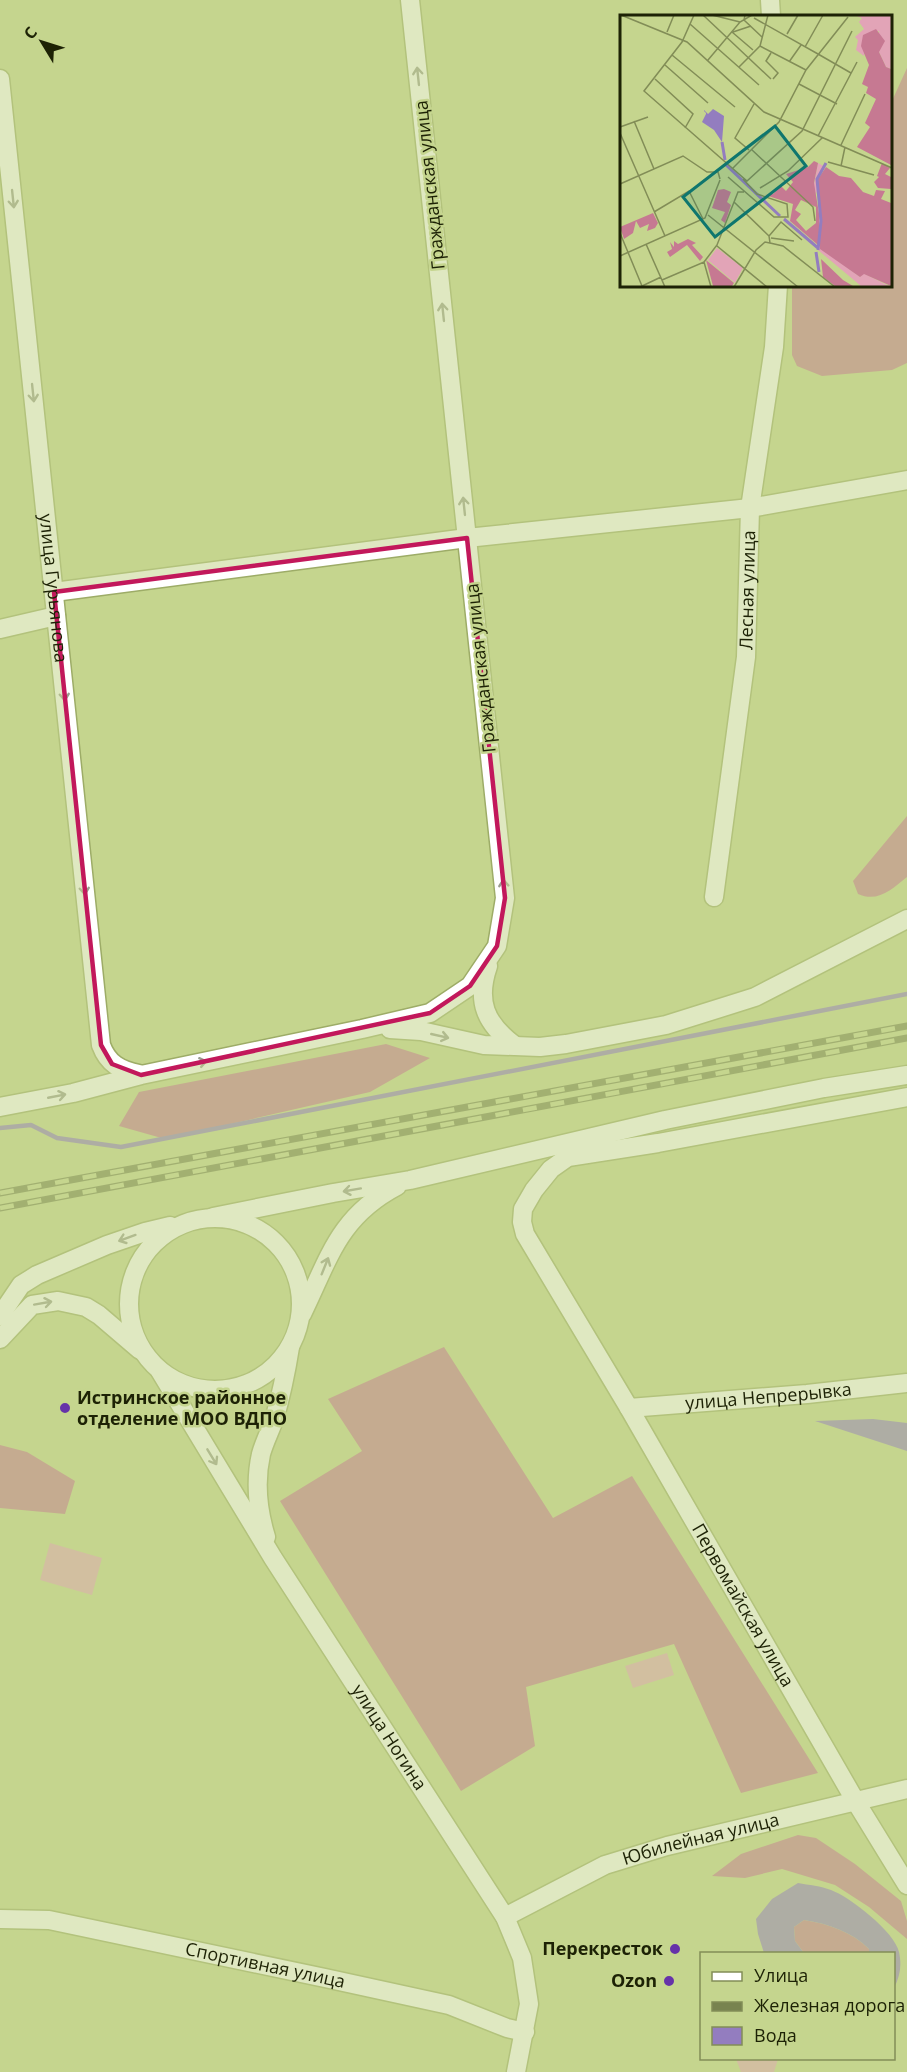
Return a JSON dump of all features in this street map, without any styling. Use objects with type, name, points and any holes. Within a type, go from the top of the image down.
[{"type":"street","name":"Гражданская улица","points":[[0,1107],[73,1093],[141,1075],[430,1013],[470,986],[497,946],[505,898],[410,0]]},
{"type":"street","points":[[770,0],[771,15]]},
{"type":"street","name":"улица Гурьянова","points":[[0,78],[101,1045],[105,1056],[112,1064],[123,1071],[141,1075]]},
{"type":"street","name":"Лесная улица","points":[[714,897],[746,657],[750,508],[774,346],[778,286]]},
{"type":"street","points":[[54,592],[467,538],[750,508],[907,480]]},
{"type":"street","points":[[0,629],[56,616]]},
{"type":"street","points":[[362,1029],[399,1029],[484,1045],[540,1047],[666,1025],[754,997],[907,919]]},
{"type":"street","points":[[493,952],[482,984],[482,998],[493,1025],[514,1045]]},
{"type":"street","points":[[0,1316],[21,1285],[37,1275],[145,1232],[322,1195],[410,1180],[677,1118],[824,1088],[907,1075]]},
{"type":"street","name":"Первомайская улица","points":[[907,1097],[669,1141],[568,1157],[551,1169],[534,1190],[523,1209],[522,1222],[525,1234],[629,1408],[856,1802],[907,1885]]},
{"type":"street","points":[[160,1371],[186,1385],[208,1389],[231,1389],[259,1378],[282,1358],[290,1345],[330,1254],[347,1225],[370,1202],[410,1180]]},
{"type":"street","points":[[213,1217],[243,1222],[256,1228],[280,1247],[292,1266],[299,1287],[300,1319]]},
{"type":"street","points":[[144,1353],[134,1335],[130,1320],[129,1298],[133,1276],[147,1249],[158,1239],[184,1223]]},
{"type":"street","points":[[0,1340],[32,1305],[58,1301],[86,1307],[99,1315],[144,1353],[160,1371],[273,1558]]},
{"type":"street","points":[[273,1558],[258,1501],[258,1477],[261,1454],[273,1422],[284,1381],[290,1345]]},
{"type":"street","name":"улица Непрерывка","points":[[629,1408],[807,1394],[907,1383]]},
{"type":"street","name":"улица Ногина","points":[[273,1558],[505,1917],[522,1958],[529,2004],[516,2072]]},
{"type":"street","name":"Юбилейная улица","points":[[505,1917],[605,1864],[723,1832],[768,1824],[907,1789]]},
{"type":"street","name":"Спортивная улица","points":[[0,1919],[49,1920],[325,1977],[449,2005],[507,2028],[525,2032]]},
{"type":"highlighted area","points":[[467,538],[505,898],[497,946],[470,986],[430,1013],[141,1075],[112,1064],[101,1045],[54,592]]},
{"type":"shaded area","points":[[907,68],[907,363],[892,370],[822,376],[797,366],[792,355],[792,286],[892,286],[892,101]]},
{"type":"shaded area","points":[[907,816],[907,877],[878,896],[858,894],[853,881]]},
{"type":"shaded area","points":[[386,1044],[430,1058],[370,1092],[165,1139],[119,1126],[139,1092]]},
{"type":"shaded area","points":[[444,1347],[553,1518],[632,1476],[818,1773],[741,1793],[674,1644],[526,1687],[535,1746],[461,1791],[280,1501],[362,1451],[328,1399]]},
{"type":"shaded area","points":[[0,1445],[27,1452],[75,1481],[65,1514],[0,1508]]},
{"type":"shaded area","points":[[50,1543],[102,1558],[92,1595],[40,1580]]},
{"type":"shaded area","points":[[667,1653],[674,1675],[633,1688],[625,1666]]},
{"type":"shaded area","points":[[798,1835],[816,1838],[855,1864],[901,1901],[907,1921],[907,1939],[869,1907],[835,1885],[782,1869],[745,1878],[712,1876],[741,1854]]},
{"type":"shaded area","points":[[804,1920],[831,1926],[848,1933],[869,1949],[869,1952],[803,1952],[795,1941],[794,1927]]},
{"type":"shaded area","points":[[736,2060],[777,2060],[774,2072],[741,2072]]},
{"type":"water","points":[[873,1419],[907,1423],[907,1451],[815,1421]]},
{"type":"water","points":[[798,1883],[831,1890],[860,1907],[881,1925],[896,1944],[900,1962],[895,1985],[895,1952],[869,1952],[869,1949],[855,1938],[822,1924],[804,1920],[794,1927],[795,1941],[803,1952],[764,1952],[756,1919],[772,1899]]},
{"type":"waterway","points":[[0,1128],[31,1125],[57,1138],[121,1147],[907,994]]},
{"type":"railway","points":[[0,1193],[907,1026]]},
{"type":"railway","points":[[0,1208],[907,1038]]},
{"type":"place","name":"Истринское районное отделение МОО ВДПО","points":[[65,1408]]},
{"type":"place","name":"Перекресток","points":[[675,1949]]},
{"type":"place","name":"Ozon","points":[[669,1981]]}]
